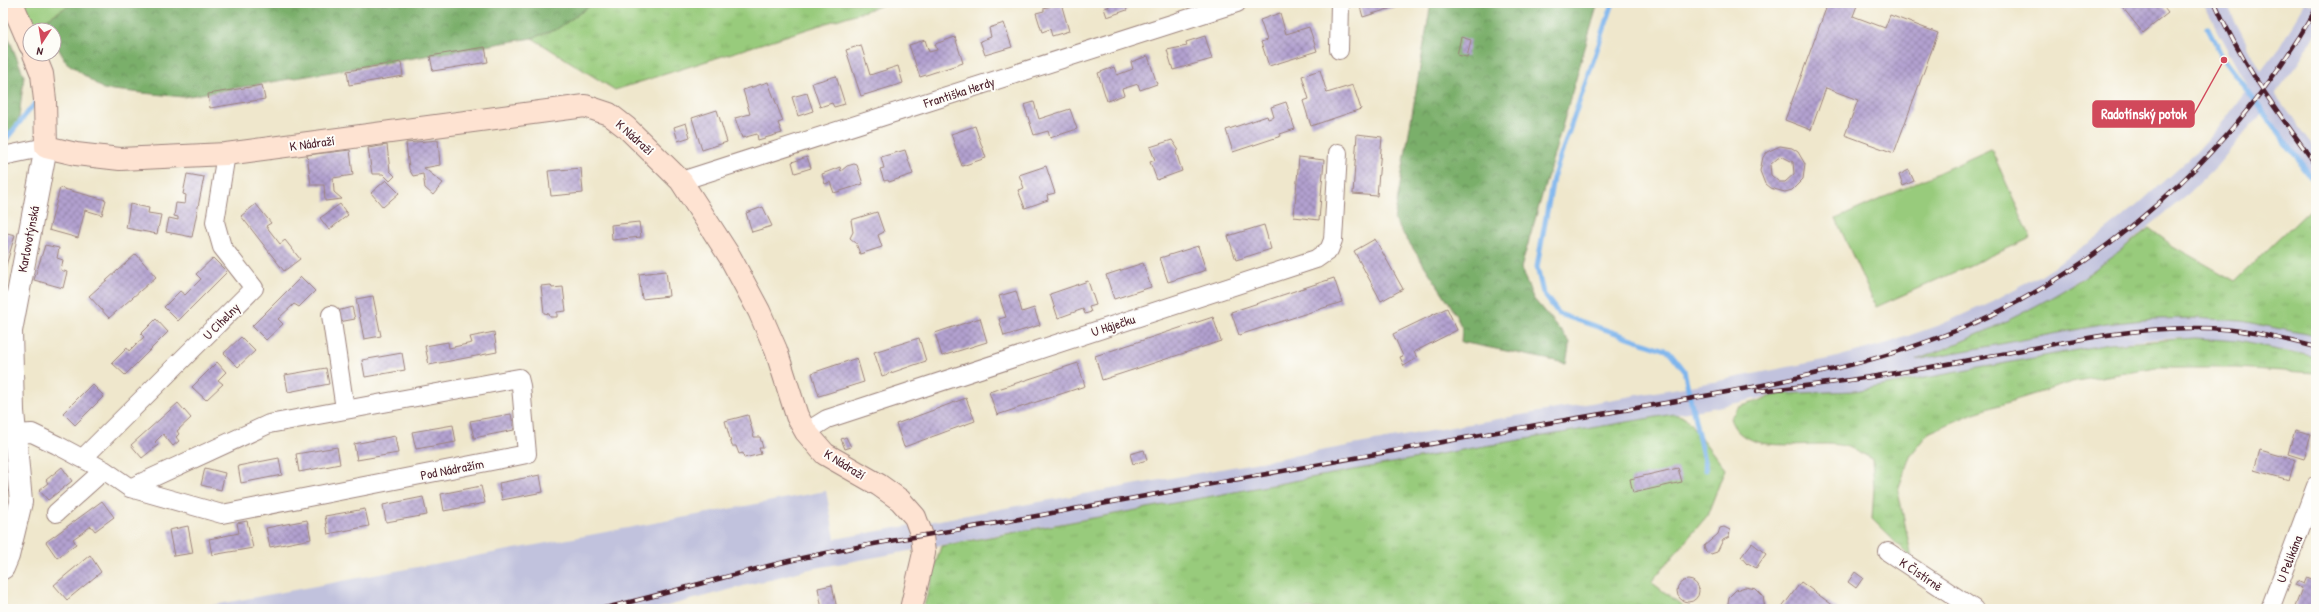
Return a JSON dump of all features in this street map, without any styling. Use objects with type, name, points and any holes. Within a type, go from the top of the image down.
[{"type":"main road","points":[[12,3],[22,26]]},
{"type":"main road","name":"Karlovotýnská","points":[[37,62],[42,74],[45,100],[46,147]]},
{"type":"main road","name":"K Nádraží","points":[[46,147],[76,154],[120,159],[226,154],[585,106],[609,114],[627,128],[681,181],[730,257],[759,311],[776,350],[797,416],[806,432],[825,454],[879,485],[900,500],[915,517],[921,532],[924,553],[911,609]]},
{"type":"street","name":"Františka Herdy","points":[[681,181],[1237,3]]},
{"type":"street","points":[[1339,50],[1340,3]]},
{"type":"street","points":[[3,156],[46,147]]},
{"type":"street","name":"Karlovotýnská","points":[[3,568],[8,556],[21,502],[13,411],[11,331],[46,147]]},
{"type":"street","name":"U Háječku","points":[[806,432],[827,419],[1316,259],[1329,250],[1333,240],[1338,153]]},
{"type":"street","name":"U Cihelny","points":[[83,458],[254,288],[222,248],[215,222],[226,154]]},
{"type":"street","points":[[331,315],[345,409]]},
{"type":"street","name":"Pod Nádražím","points":[[16,434],[32,433],[83,458],[130,488],[222,514],[527,454],[519,378],[269,424],[130,488]]},
{"type":"street","points":[[56,513],[104,470]]},
{"type":"street","name":"U Pelikána","points":[[2270,609],[2316,486]]},
{"type":"street","name":"K Čistírně","points":[[1888,552],[1974,609]]},
{"type":"shaded area","points":[[2204,3],[2226,3],[2261,71],[2279,48],[2305,3],[2316,3],[2316,34],[2299,62],[2275,94],[2316,149],[2316,182],[2263,111],[2216,167],[2187,195],[2108,260],[2053,297],[2004,323],[1919,359],[2106,324],[2153,319],[2195,318],[2241,321],[2316,336],[2316,357],[2286,350],[2195,338],[2154,339],[2109,344],[1855,391],[1779,394],[1717,407],[1473,448],[805,570],[656,609],[192,609],[826,491],[835,539],[1469,424],[1713,382],[1833,358],[1888,343],[1942,324],[1993,301],[2040,275],[2093,240],[2133,209],[2198,150],[2227,117],[2248,88],[2216,29]]},
{"type":"green space","points":[[22,3],[73,3],[42,22],[33,22]]},
{"type":"green space","points":[[73,3],[594,3],[557,29],[532,38],[183,97],[103,89],[66,62],[62,55],[62,22],[48,22],[47,19]]},
{"type":"green space","points":[[594,3],[890,3],[615,90],[532,38],[557,29]]},
{"type":"green space","points":[[1431,3],[1598,3],[1521,268],[1533,298],[1570,342],[1566,363],[1461,342],[1462,328],[1450,304],[1394,220]]},
{"type":"green space","points":[[3,24],[24,76],[18,126],[3,146]]},
{"type":"green space","points":[[1991,149],[2031,238],[1876,307],[1836,219]]},
{"type":"green space","points":[[2316,203],[2316,336],[2241,321],[2195,318],[2153,319],[2106,324],[1916,360],[1985,331],[2019,315],[2065,290],[2149,228],[2173,246],[2235,281]]},
{"type":"green space","points":[[2195,338],[2238,341],[2316,357],[2316,373],[2236,368],[2157,368],[2076,381],[1974,413],[1928,433],[1910,456],[1898,490],[1912,559],[1872,519],[1874,488],[1872,459],[1844,446],[1830,444],[1780,445],[1763,443],[1749,439],[1737,431],[1730,418],[1739,407],[1779,394],[1855,391],[2109,344]]},
{"type":"green space","points":[[1674,414],[1685,417],[1725,469],[1707,516],[1651,582],[1687,609],[923,609],[941,546],[1473,448]]},
{"type":"building","points":[[1061,3],[1069,31],[1052,36],[1050,29],[1042,32],[1036,13],[1044,11],[1044,8]]},
{"type":"building","points":[[1108,3],[1124,3],[1127,10],[1107,17],[1104,8],[1109,7]]},
{"type":"building","points":[[1359,3],[1407,3],[1363,17]]},
{"type":"building","points":[[1828,3],[1858,3],[1853,16],[1885,28],[1890,15],[1938,33],[1894,153],[1845,135],[1858,100],[1826,88],[1811,130],[1785,120]]},
{"type":"building","points":[[2119,3],[2160,3],[2168,13],[2143,33]]},
{"type":"building","points":[[1280,13],[1286,34],[1309,27],[1317,51],[1269,66],[1261,42],[1267,40],[1260,20]]},
{"type":"building","points":[[1004,23],[1012,47],[985,55],[980,41],[991,37],[989,28]]},
{"type":"building","points":[[1205,36],[1212,59],[1173,70],[1167,50],[1187,46],[1186,42]]},
{"type":"building","points":[[955,37],[963,63],[920,77],[909,45],[925,40],[929,52],[937,50],[935,44]]},
{"type":"building","points":[[1461,37],[1471,40],[1467,57],[1457,55]]},
{"type":"building","points":[[861,45],[870,75],[898,66],[903,83],[861,96],[846,50]]},
{"type":"building","points":[[485,47],[488,62],[433,71],[430,56]]},
{"type":"building","points":[[1148,56],[1157,84],[1140,90],[1138,84],[1122,89],[1124,95],[1107,101],[1098,73],[1114,67],[1117,75],[1133,69],[1131,62]]},
{"type":"building","points":[[401,62],[403,76],[349,85],[347,71]]},
{"type":"building","points":[[1320,70],[1327,93],[1353,85],[1361,109],[1311,126],[1303,101],[1309,99],[1302,76]]},
{"type":"building","points":[[836,76],[845,104],[834,107],[832,103],[820,107],[812,83]]},
{"type":"building","points":[[768,82],[783,121],[778,123],[782,133],[758,140],[757,134],[742,138],[735,118],[750,114],[743,90]]},
{"type":"building","points":[[262,85],[265,99],[210,108],[208,94]]},
{"type":"building","points":[[807,93],[813,111],[798,116],[792,97]]},
{"type":"building","points":[[1034,102],[1039,119],[1070,109],[1077,129],[1050,138],[1048,131],[1034,135],[1024,105]]},
{"type":"building","points":[[1286,102],[1295,129],[1280,134],[1281,136],[1233,152],[1226,130],[1267,116],[1268,119],[1274,117],[1271,107]]},
{"type":"building","points":[[717,110],[727,142],[702,150],[692,118]]},
{"type":"building","points":[[686,123],[690,137],[678,141],[674,127]]},
{"type":"building","points":[[975,126],[986,158],[962,166],[951,134]]},
{"type":"building","points":[[1357,134],[1382,137],[1377,196],[1353,194]]},
{"type":"building","points":[[438,140],[440,165],[424,168],[443,183],[433,195],[425,188],[423,174],[413,176],[409,169],[406,143]]},
{"type":"building","points":[[1172,140],[1178,149],[1176,152],[1182,171],[1157,180],[1150,162],[1155,160],[1150,147]]},
{"type":"building","points":[[387,145],[390,171],[395,176],[390,181],[383,174],[372,174],[368,148]]},
{"type":"building","points":[[1780,146],[1792,148],[1798,152],[1805,164],[1803,179],[1792,190],[1785,192],[1770,188],[1765,184],[1760,171],[1763,157],[1767,152]],"holes":[[[1783,157],[1793,162],[1794,174],[1785,182],[1779,182],[1771,175],[1770,165],[1778,158]]]},
{"type":"building","points":[[350,150],[353,175],[333,178],[334,192],[342,199],[325,201],[324,185],[311,185],[307,155]]},
{"type":"building","points":[[905,150],[913,174],[889,182],[888,180],[884,181],[880,169],[884,168],[881,157]]},
{"type":"building","points":[[807,157],[811,168],[795,173],[792,162]]},
{"type":"building","points":[[1299,157],[1324,160],[1319,220],[1294,217]]},
{"type":"building","points":[[854,164],[857,165],[863,184],[834,193],[830,182],[825,184],[822,174],[840,167],[841,171],[847,166]]},
{"type":"building","points":[[1046,166],[1055,193],[1047,195],[1048,200],[1025,208],[1018,190],[1024,188],[1019,175]]},
{"type":"building","points":[[581,168],[583,193],[551,196],[548,171]]},
{"type":"building","points":[[1909,170],[1914,181],[1903,186],[1899,175]]},
{"type":"building","points":[[187,174],[204,177],[192,237],[166,232],[169,218],[178,220],[178,217],[174,216],[176,203],[185,204],[186,195],[183,194]]},
{"type":"building","points":[[386,180],[399,193],[383,207],[371,193]]},
{"type":"building","points":[[60,188],[106,200],[102,215],[85,210],[78,238],[49,230]]},
{"type":"building","points":[[130,204],[149,208],[148,213],[161,215],[157,234],[126,228]]},
{"type":"building","points":[[256,204],[271,223],[266,226],[280,244],[285,240],[300,259],[284,271],[241,216]]},
{"type":"building","points":[[340,204],[348,215],[329,230],[320,218]]},
{"type":"building","points":[[763,207],[772,226],[752,232],[746,213]]},
{"type":"building","points":[[877,212],[884,232],[878,235],[882,247],[860,254],[856,243],[850,238],[853,232],[851,220]]},
{"type":"building","points":[[639,222],[641,237],[612,240],[611,225]]},
{"type":"building","points":[[1264,225],[1271,249],[1236,260],[1228,236]]},
{"type":"building","points":[[3,232],[15,235],[5,269],[3,268]]},
{"type":"building","points":[[1375,239],[1403,289],[1381,301],[1354,251]]},
{"type":"building","points":[[45,245],[59,248],[57,258],[63,260],[61,270],[67,272],[63,288],[34,280]]},
{"type":"building","points":[[1198,246],[1206,270],[1168,282],[1160,258]]},
{"type":"building","points":[[136,254],[156,277],[109,318],[89,296]]},
{"type":"building","points":[[213,258],[227,272],[178,321],[164,307],[180,291],[185,295],[201,279],[196,274]]},
{"type":"building","points":[[1143,263],[1151,287],[1114,299],[1106,275]]},
{"type":"building","points":[[666,271],[669,296],[642,299],[639,274]]},
{"type":"building","points":[[301,277],[315,291],[299,307],[294,304],[278,319],[283,324],[266,340],[252,326]]},
{"type":"building","points":[[1334,278],[1342,302],[1239,335],[1231,312]]},
{"type":"building","points":[[1088,281],[1096,305],[1089,307],[1091,312],[1085,314],[1083,309],[1058,318],[1050,294]]},
{"type":"building","points":[[551,285],[552,288],[563,287],[566,311],[557,312],[557,317],[550,317],[549,314],[544,313],[541,286]]},
{"type":"building","points":[[1016,291],[1022,312],[1034,308],[1040,325],[1004,336],[999,319],[1006,317],[999,296]]},
{"type":"building","points":[[373,296],[381,336],[364,339],[356,299]]},
{"type":"building","points":[[352,307],[355,319],[339,322],[337,311]]},
{"type":"building","points":[[1447,308],[1457,330],[1414,352],[1417,358],[1404,366],[1400,357],[1403,356],[1393,334]]},
{"type":"building","points":[[1213,317],[1221,341],[1102,380],[1095,356]]},
{"type":"building","points":[[980,318],[987,342],[942,356],[935,333]]},
{"type":"building","points":[[156,319],[168,332],[125,375],[112,363],[127,348],[129,351],[144,337],[141,334]]},
{"type":"building","points":[[494,332],[497,352],[429,365],[425,346],[448,342],[449,348],[472,343],[470,337]]},
{"type":"building","points":[[241,337],[255,351],[238,367],[224,353]]},
{"type":"building","points":[[919,338],[926,361],[882,376],[874,352]]},
{"type":"building","points":[[402,353],[405,370],[365,377],[362,360]]},
{"type":"building","points":[[857,358],[864,382],[819,396],[812,373]]},
{"type":"building","points":[[217,362],[226,372],[218,380],[223,384],[206,400],[192,387]]},
{"type":"building","points":[[1078,363],[1085,386],[997,415],[989,392]]},
{"type":"building","points":[[326,368],[329,384],[288,392],[285,375]]},
{"type":"building","points":[[92,384],[104,396],[75,425],[63,413]]},
{"type":"building","points":[[966,398],[975,421],[904,447],[896,424]]},
{"type":"building","points":[[178,403],[191,418],[177,431],[179,434],[176,437],[179,441],[173,446],[163,434],[155,442],[158,445],[142,458],[131,445]]},
{"type":"building","points":[[511,414],[514,430],[474,438],[470,421]]},
{"type":"building","points":[[748,415],[754,437],[760,437],[763,448],[759,448],[761,454],[744,458],[743,453],[739,454],[736,446],[732,446],[725,421]]},
{"type":"building","points":[[453,425],[456,442],[416,449],[412,432]]},
{"type":"building","points":[[2295,430],[2311,434],[2304,459],[2288,454]]},
{"type":"building","points":[[395,436],[398,453],[357,460],[354,444]]},
{"type":"building","points":[[846,437],[851,447],[845,449],[841,439]]},
{"type":"building","points":[[337,447],[340,464],[299,472],[296,454]]},
{"type":"building","points":[[1144,450],[1147,460],[1133,464],[1130,454]]},
{"type":"building","points":[[2260,450],[2295,460],[2289,480],[2254,470]]},
{"type":"building","points":[[279,458],[282,475],[241,483],[238,466]]},
{"type":"building","points":[[62,467],[72,481],[48,500],[39,490],[48,483],[46,480]]},
{"type":"building","points":[[205,468],[225,473],[221,490],[201,485]]},
{"type":"building","points":[[1678,468],[1682,482],[1633,493],[1630,479]]},
{"type":"building","points":[[540,475],[543,492],[502,500],[499,483]]},
{"type":"building","points":[[481,486],[485,503],[444,511],[441,494]]},
{"type":"building","points":[[423,497],[427,515],[386,522],[383,505]]},
{"type":"building","points":[[102,501],[114,517],[95,531],[91,526],[73,539],[76,544],[57,558],[46,542]]},
{"type":"building","points":[[365,509],[369,526],[328,534],[325,516]]},
{"type":"building","points":[[307,520],[311,539],[270,547],[266,528]]},
{"type":"building","points":[[247,521],[253,548],[212,555],[209,539],[239,533],[237,523]]},
{"type":"building","points":[[188,526],[193,553],[174,556],[169,530]]},
{"type":"building","points":[[1724,527],[1730,530],[1729,537],[1723,540],[1717,552],[1711,554],[1706,552],[1704,546],[1718,534],[1720,528]]},
{"type":"building","points":[[1752,543],[1766,554],[1756,568],[1748,563],[1747,564],[1741,557]]},
{"type":"building","points":[[90,555],[101,572],[67,600],[54,585]]},
{"type":"building","points":[[1855,572],[1863,578],[1856,588],[1848,582]]},
{"type":"building","points":[[2307,577],[2316,581],[2316,609],[2301,609],[2295,607],[2302,588],[2295,585],[2297,581],[2304,584]]},
{"type":"building","points":[[1688,580],[1696,583],[1699,591],[1696,599],[1688,602],[1680,599],[1677,591],[1680,583]]},
{"type":"building","points":[[1801,582],[1838,609],[1781,609]]},
{"type":"building","points":[[832,585],[837,609],[822,609],[818,588]]},
{"type":"building","points":[[1745,587],[1756,589],[1763,596],[1765,609],[1727,609],[1729,597],[1736,590]]},
{"type":"waterway","points":[[1613,3],[1553,178],[1537,267],[1543,293],[1559,314],[1669,351],[1684,370],[1706,470]]},
{"type":"waterway","points":[[2208,28],[2224,60],[2316,183]]},
{"type":"waterway","points":[[3,143],[36,102]]},
{"type":"railway","points":[[2215,3],[2225,26],[2261,87],[2316,165]]},
{"type":"railway","points":[[600,609],[802,558],[1418,446],[1722,393],[1851,365],[1912,347],[2000,311],[2049,284],[2095,254],[2139,220],[2180,183],[2219,143],[2255,101],[2287,56],[2316,9]]},
{"type":"railway","points":[[1757,391],[1816,385],[1932,367],[2117,334],[2168,329],[2225,329],[2271,336],[2316,347]]},
{"type":"place","name":"Radotínský potok","points":[[2224,60]]}]
